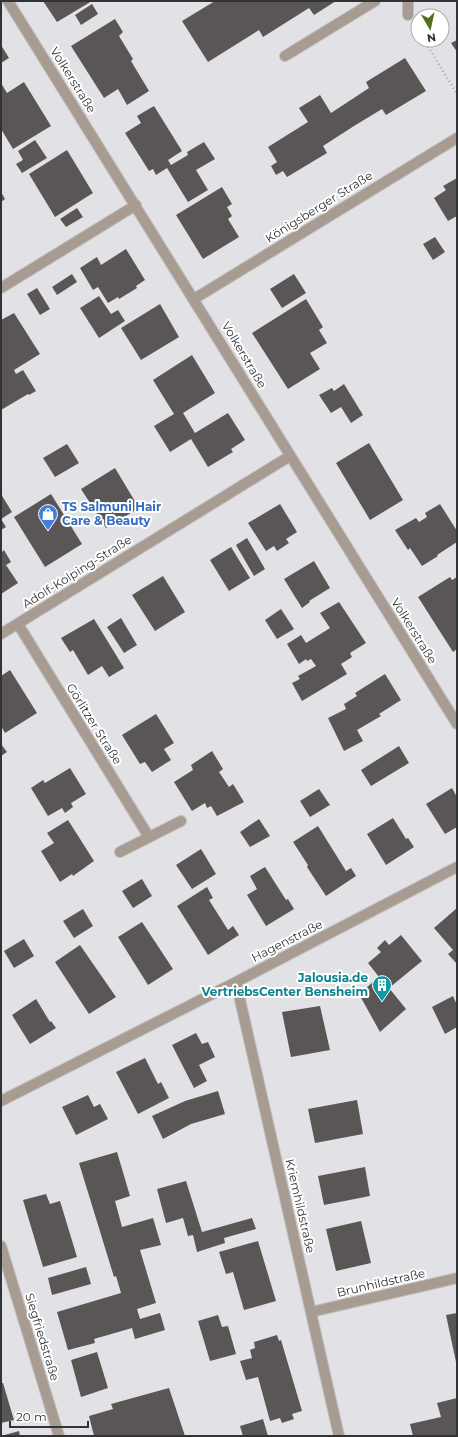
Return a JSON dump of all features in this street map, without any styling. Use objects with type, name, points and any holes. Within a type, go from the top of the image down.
[{"type":"street","name":"Volkerstraße","points":[[8,1],[457,724]]},
{"type":"street","points":[[285,56],[375,1]]},
{"type":"street","points":[[408,1],[408,15]]},
{"type":"street","name":"Königsberger Straße","points":[[194,299],[457,138]]},
{"type":"street","points":[[1,288],[136,205]]},
{"type":"street","name":"Adolf-Kolping-Straße","points":[[1,634],[290,456]]},
{"type":"street","name":"Görlitzer Straße","points":[[18,624],[149,837]]},
{"type":"street","points":[[120,852],[181,821]]},
{"type":"street","name":"Hagenstraße","points":[[1,1102],[457,867]]},
{"type":"street","name":"Kriemhildstraße","points":[[236,982],[339,1436]]},
{"type":"street","name":"Siegfriedstraße","points":[[1,1246],[59,1436]]},
{"type":"street","name":"Brunhildstraße","points":[[311,1312],[457,1278]]},
{"type":"path","points":[[429,48],[457,94]]},
{"type":"building","points":[[43,1],[92,1],[57,22]]},
{"type":"building","points":[[215,1],[336,1],[314,15],[309,8],[263,37],[259,30],[208,62],[182,21]]},
{"type":"building","points":[[92,4],[98,14],[81,25],[75,15]]},
{"type":"building","points":[[115,19],[123,32],[119,36],[133,59],[131,61],[149,91],[127,105],[118,89],[104,98],[71,46]]},
{"type":"building","points":[[457,40],[457,52],[451,43]]},
{"type":"building","points":[[1,45],[9,58],[1,63]]},
{"type":"building","points":[[405,58],[426,91],[386,115],[382,109],[354,126],[323,146],[327,153],[287,177],[283,171],[276,175],[271,166],[277,162],[268,147],[308,122],[299,108],[320,95],[331,113],[369,88],[366,82]]},
{"type":"building","points":[[24,82],[51,126],[13,149],[1,129],[1,83],[7,93]]},
{"type":"building","points":[[154,106],[182,151],[168,160],[171,165],[188,155],[187,152],[204,142],[215,159],[196,170],[208,190],[188,202],[167,168],[156,175],[153,169],[149,171],[125,133],[141,123],[137,116]]},
{"type":"building","points":[[35,140],[47,158],[22,173],[16,164],[23,160],[18,151]]},
{"type":"building","points":[[67,150],[93,193],[55,217],[29,174]]},
{"type":"building","points":[[457,178],[457,216],[448,221],[434,198],[446,190],[443,186]]},
{"type":"building","points":[[222,187],[232,204],[227,207],[232,216],[228,219],[239,237],[203,259],[176,215]]},
{"type":"building","points":[[1,192],[5,199],[1,202]]},
{"type":"building","points":[[77,208],[83,217],[66,227],[60,219]]},
{"type":"building","points":[[435,237],[445,252],[433,260],[423,244]]},
{"type":"building","points":[[126,249],[145,280],[136,286],[137,288],[119,299],[118,297],[108,303],[98,287],[93,290],[80,268],[97,257],[101,265]]},
{"type":"building","points":[[72,274],[77,282],[57,295],[52,287]]},
{"type":"building","points":[[294,274],[306,293],[282,308],[270,289]]},
{"type":"building","points":[[37,288],[50,309],[40,315],[27,294]]},
{"type":"building","points":[[99,296],[111,314],[118,310],[125,321],[99,338],[80,308]]},
{"type":"building","points":[[306,299],[323,327],[319,330],[327,343],[310,353],[320,369],[288,389],[252,333]]},
{"type":"building","points":[[160,304],[179,337],[141,360],[121,328]]},
{"type":"building","points":[[14,313],[40,354],[14,370],[16,374],[23,370],[36,391],[1,410],[1,320]]},
{"type":"building","points":[[192,355],[215,393],[183,413],[195,433],[228,413],[245,440],[231,449],[233,452],[208,467],[191,439],[170,452],[154,426],[174,414],[153,380]]},
{"type":"building","points":[[344,384],[363,415],[351,423],[341,407],[331,413],[319,395],[332,388],[334,391]]},
{"type":"building","points":[[369,443],[403,500],[370,520],[336,463]]},
{"type":"building","points":[[67,444],[79,463],[55,477],[43,458]]},
{"type":"building","points":[[115,468],[139,508],[106,528],[81,489]]},
{"type":"building","points":[[1,494],[12,512],[1,519]]},
{"type":"building","name":"TS Salmuni Hair Care & Beauty","points":[[51,494],[82,544],[45,567],[14,517]]},
{"type":"building","points":[[280,504],[297,532],[286,539],[289,543],[277,551],[274,546],[266,551],[248,523]]},
{"type":"building","points":[[440,504],[457,531],[457,542],[422,566],[410,548],[408,550],[395,530],[416,518],[419,522],[427,517],[425,513]]},
{"type":"building","points":[[1,519],[6,527],[1,530]]},
{"type":"building","points":[[247,538],[265,569],[254,576],[236,545]]},
{"type":"building","points":[[231,547],[250,578],[229,591],[210,560]]},
{"type":"building","points":[[4,550],[11,562],[6,565],[18,583],[1,594],[1,553]]},
{"type":"building","points":[[314,561],[330,588],[309,601],[310,602],[302,608],[284,579]]},
{"type":"building","points":[[163,576],[185,612],[155,631],[132,595]]},
{"type":"building","points":[[450,577],[452,580],[457,577],[457,649],[453,652],[418,597]]},
{"type":"building","points":[[339,602],[366,643],[350,653],[352,657],[341,664],[347,674],[302,701],[292,683],[300,679],[298,676],[316,666],[311,659],[307,661],[306,659],[299,664],[287,644],[301,635],[306,643],[330,628],[320,613]]},
{"type":"building","points":[[281,609],[294,629],[277,639],[265,620]]},
{"type":"building","points":[[121,618],[137,645],[124,653],[107,627]]},
{"type":"building","points":[[94,619],[124,668],[109,677],[102,666],[88,675],[73,650],[70,652],[61,638]]},
{"type":"building","points":[[10,670],[37,713],[5,733],[1,726],[1,676]]},
{"type":"building","points":[[385,674],[401,700],[379,714],[381,716],[357,730],[363,741],[344,751],[328,718],[346,709],[344,704],[357,696],[355,693]]},
{"type":"building","points":[[156,714],[174,743],[164,749],[171,760],[152,772],[145,762],[140,764],[122,735]]},
{"type":"building","points":[[1,744],[7,752],[1,756]]},
{"type":"building","points":[[399,746],[409,763],[371,786],[361,770]]},
{"type":"building","points":[[212,751],[223,769],[219,772],[229,787],[233,784],[244,802],[217,816],[211,806],[207,808],[205,803],[192,811],[174,782],[193,770],[191,765]]},
{"type":"building","points":[[70,768],[86,794],[71,803],[73,807],[65,813],[62,808],[48,816],[31,788],[43,780],[45,783]]},
{"type":"building","points":[[452,788],[457,797],[457,827],[445,834],[426,804]]},
{"type":"building","points":[[319,789],[330,805],[310,817],[300,801]]},
{"type":"building","points":[[393,818],[406,839],[408,838],[414,847],[386,865],[367,834]]},
{"type":"building","points":[[259,819],[270,836],[250,847],[240,832]]},
{"type":"building","points":[[68,820],[94,861],[73,876],[72,874],[60,882],[41,851],[54,843],[47,833]]},
{"type":"building","points":[[318,826],[346,871],[351,868],[356,876],[326,896],[293,842]]},
{"type":"building","points":[[201,849],[216,874],[192,889],[176,865]]},
{"type":"building","points":[[265,867],[286,900],[288,899],[294,909],[266,926],[247,895],[257,889],[250,876]]},
{"type":"building","points":[[142,879],[152,896],[133,908],[122,891]]},
{"type":"building","points":[[207,887],[213,898],[209,900],[228,930],[233,926],[239,935],[208,955],[177,906]]},
{"type":"building","points":[[457,908],[457,964],[448,954],[453,950],[434,928]]},
{"type":"building","points":[[83,909],[93,926],[74,938],[63,921]]},
{"type":"building","points":[[142,922],[173,969],[148,985],[118,937]]},
{"type":"building","points":[[401,935],[422,961],[389,988],[406,1009],[380,1032],[359,994],[379,977],[368,963],[381,952],[377,948],[385,940],[389,945]]},
{"type":"building","points":[[24,939],[34,956],[14,968],[4,951]]},
{"type":"building","points":[[80,945],[116,997],[89,1014],[55,962]]},
{"type":"building","points":[[453,996],[457,1005],[457,1027],[445,1034],[432,1007]]},
{"type":"building","points":[[36,999],[50,1022],[51,1021],[56,1028],[30,1044],[12,1015]]},
{"type":"building","points":[[320,1006],[330,1050],[291,1057],[282,1012]]},
{"type":"building","points":[[196,1033],[202,1044],[208,1042],[215,1057],[199,1065],[207,1081],[194,1088],[172,1045]]},
{"type":"building","points":[[145,1058],[158,1084],[161,1082],[169,1098],[138,1114],[116,1072]]},
{"type":"building","points":[[218,1091],[225,1114],[191,1124],[163,1139],[152,1116],[185,1101]]},
{"type":"building","points":[[88,1095],[94,1107],[100,1104],[108,1119],[76,1135],[62,1107]]},
{"type":"building","points":[[357,1100],[363,1134],[315,1143],[308,1109]]},
{"type":"building","points":[[117,1152],[130,1196],[115,1201],[122,1227],[153,1218],[161,1245],[140,1250],[156,1303],[137,1309],[140,1319],[160,1313],[165,1330],[135,1339],[132,1328],[94,1339],[95,1343],[68,1350],[57,1312],[121,1293],[116,1276],[114,1277],[79,1163]]},
{"type":"building","points":[[365,1167],[370,1196],[324,1205],[318,1176]]},
{"type":"building","points":[[186,1181],[202,1232],[252,1218],[256,1229],[224,1238],[225,1243],[197,1252],[193,1235],[188,1236],[183,1218],[166,1223],[157,1189]]},
{"type":"building","points":[[46,1194],[50,1204],[60,1201],[77,1257],[43,1267],[23,1200]]},
{"type":"building","points":[[361,1221],[371,1263],[336,1271],[326,1229]]},
{"type":"building","points":[[258,1241],[276,1301],[244,1310],[233,1272],[226,1274],[219,1252]]},
{"type":"building","points":[[86,1267],[91,1284],[52,1295],[48,1278]]},
{"type":"building","points":[[457,1313],[457,1362],[456,1362],[446,1315]]},
{"type":"building","points":[[218,1315],[222,1327],[228,1326],[236,1354],[210,1361],[198,1321]]},
{"type":"building","points":[[277,1335],[279,1341],[281,1340],[302,1411],[292,1414],[294,1419],[282,1423],[280,1418],[270,1421],[258,1377],[246,1380],[240,1361],[252,1358],[250,1350],[255,1348],[254,1342]]},
{"type":"building","points":[[97,1352],[108,1388],[81,1397],[71,1360]]},
{"type":"building","points":[[1,1383],[3,1383],[14,1420],[1,1423]]},
{"type":"building","points":[[169,1388],[185,1436],[94,1436],[89,1416],[113,1409],[111,1404]]},
{"type":"building","points":[[457,1398],[457,1436],[413,1436],[410,1424],[441,1417],[437,1403]]},
{"type":"building","points":[[263,1419],[268,1436],[243,1436],[240,1426]]},
{"type":"building","points":[[19,1431],[20,1436],[1,1436]]},
{"type":"place","name":"TS Salmuni Hair Care & Beauty","points":[[48,531]]},
{"type":"place","name":"Jalousia.de VertriebsCenter Bensheim","points":[[382,1002]]}]
